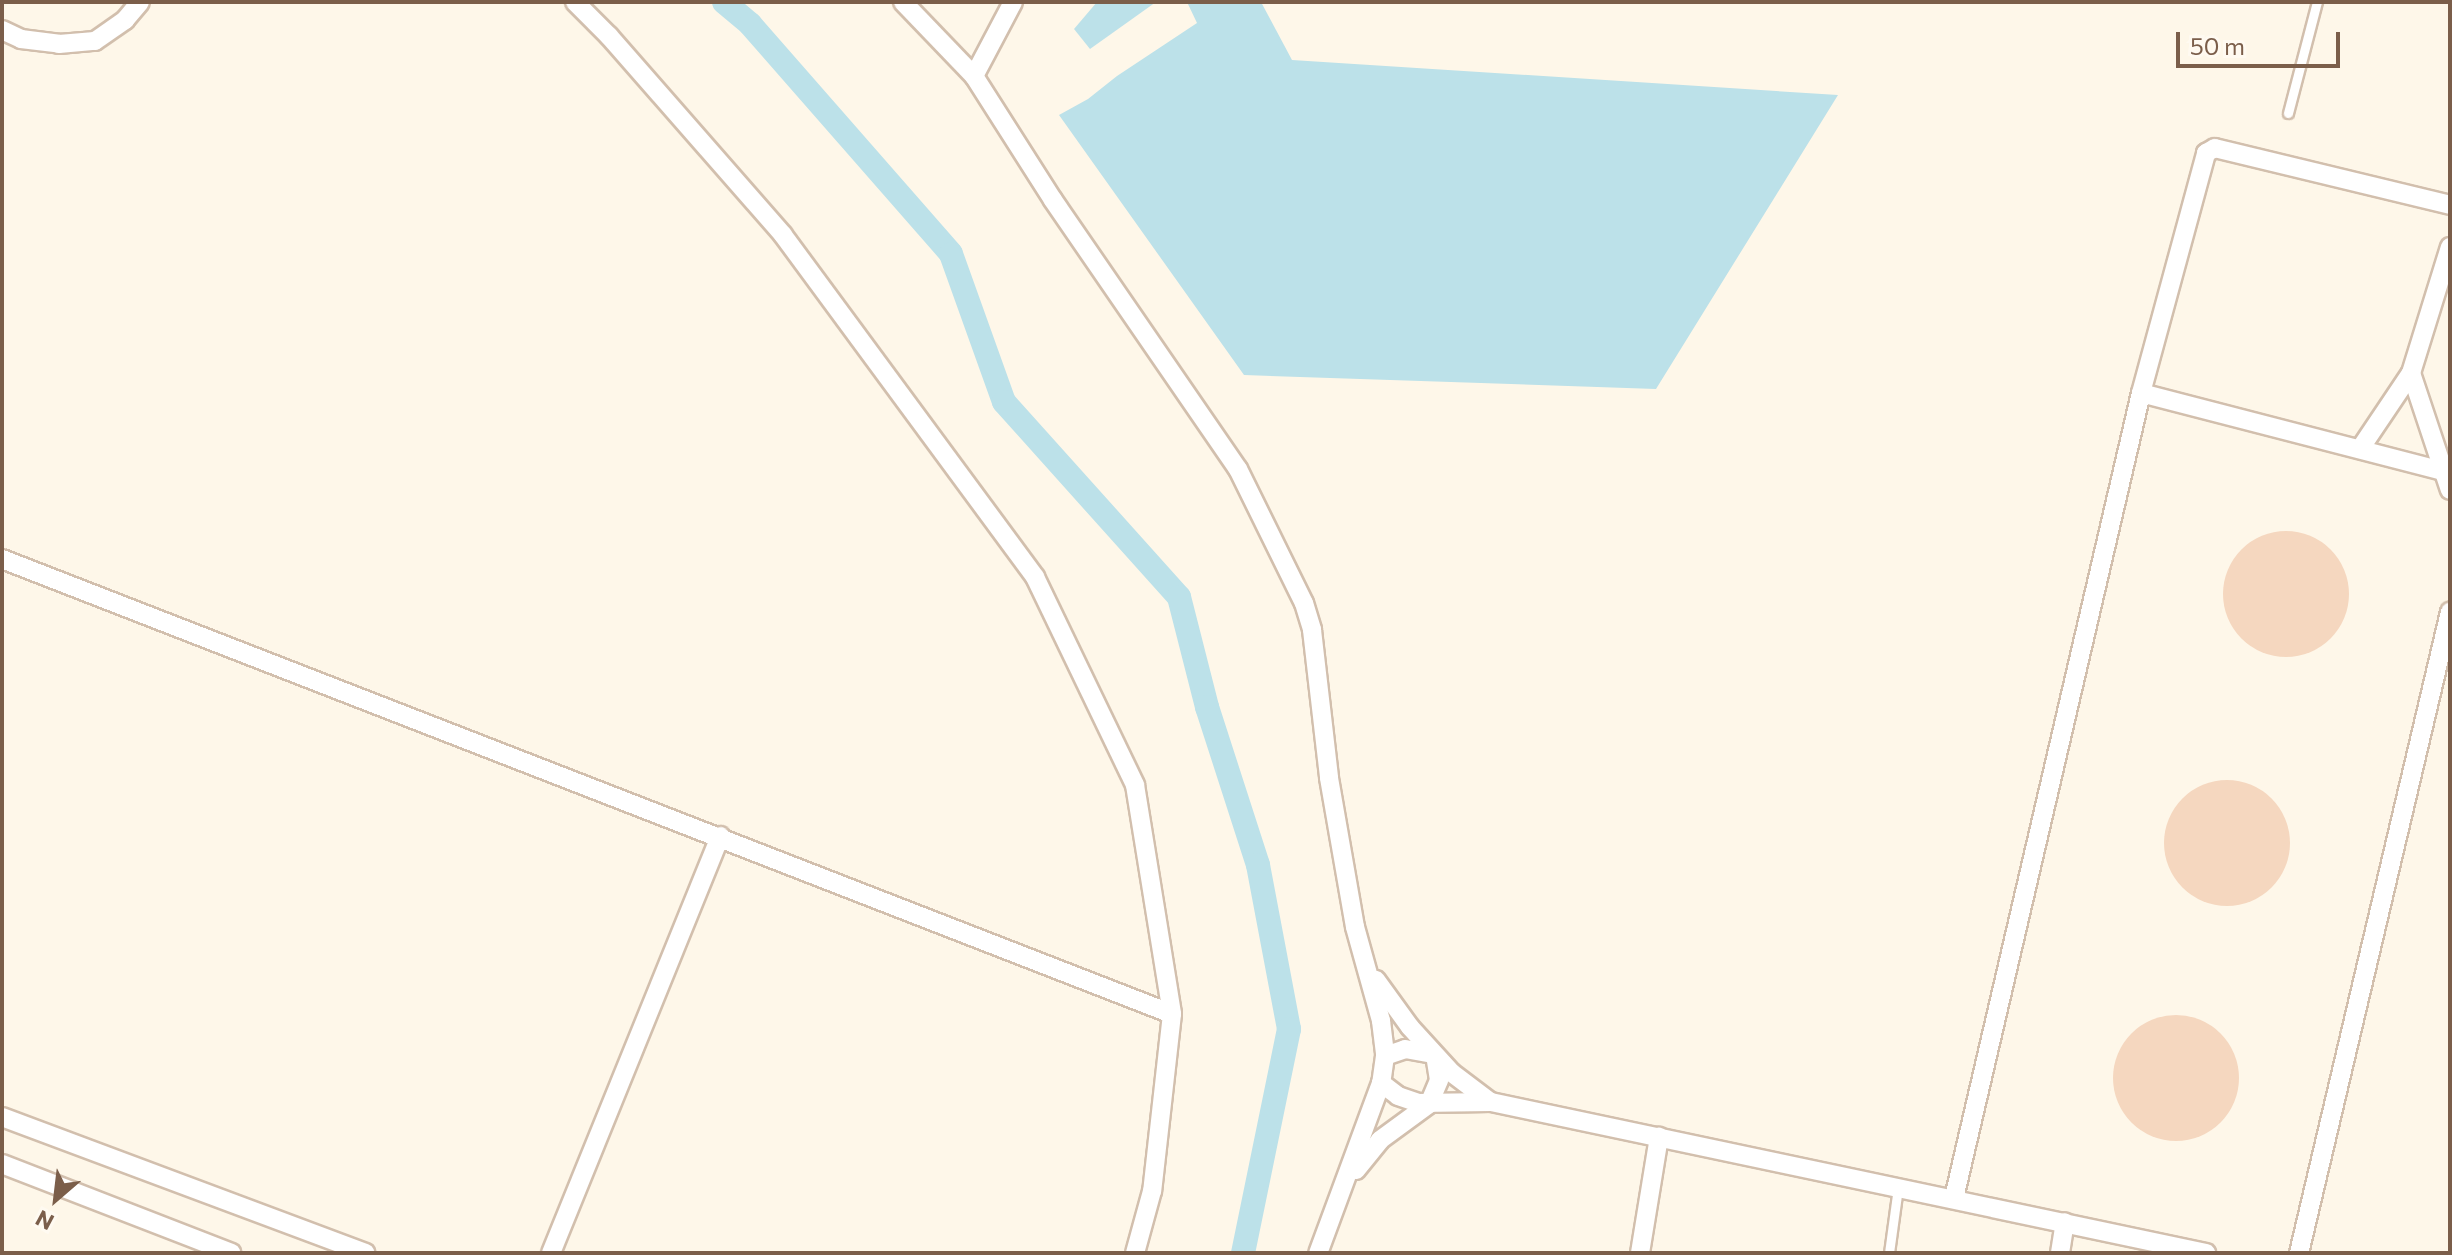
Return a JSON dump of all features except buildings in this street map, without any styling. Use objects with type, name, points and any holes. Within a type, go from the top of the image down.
[{"type":"street","points":[[2,30],[21,39],[59,44],[95,41],[125,20],[140,2]]},
{"type":"street","points":[[575,2],[609,36],[783,235],[1035,577],[1135,785],[1172,1014],[1152,1191],[1135,1253]]},
{"type":"street","points":[[903,2],[974,76],[1053,200],[1238,469],[1304,603],[1312,630],[1329,778],[1355,927],[1381,1021],[1385,1056],[1381,1083],[1318,1253]]},
{"type":"street","points":[[974,76],[1013,2]]},
{"type":"street","points":[[1954,1198],[2141,393],[2206,153],[2215,148],[2450,205]]},
{"type":"street","points":[[2360,449],[2411,373],[2450,247]]},
{"type":"street","points":[[2411,373],[2450,490]]},
{"type":"street","points":[[2141,393],[2442,471]]},
{"type":"street","points":[[2,559],[1172,1014]]},
{"type":"street","points":[[2299,1253],[2450,612]]},
{"type":"street","points":[[551,1253],[720,836]]},
{"type":"street","points":[[1366,964],[1394,1007],[1435,1055],[1452,1073],[1491,1102]]},
{"type":"street","points":[[1385,1056],[1415,1048],[1435,1055]]},
{"type":"street","points":[[1429,1104],[1439,1080],[1435,1055]]},
{"type":"street","points":[[1381,1083],[1398,1096],[1429,1104]]},
{"type":"street","points":[[1343,1189],[1380,1140],[1429,1104],[1449,1100],[1491,1102],[2206,1253]]},
{"type":"street","points":[[2,1117],[334,1248],[365,1253]]},
{"type":"street","points":[[1640,1253],[1659,1137]]},
{"type":"street","points":[[2,1164],[231,1253]]},
{"type":"street","points":[[2060,1253],[2065,1222]]},
{"type":"lane","points":[[2288,113],[2317,2]]},
{"type":"lane","points":[[1889,1253],[1898,1187]]},
{"type":"water","points":[[1097,2],[1156,2],[1090,49],[1074,29]]},
{"type":"water","points":[[1187,2],[1261,2],[1292,60],[1838,95],[1656,389],[1244,375],[1059,115],[1088,99],[1197,23]]},
{"type":"waterway","points":[[724,2],[750,24],[951,254],[1004,402],[1179,597],[1207,707],[1258,865],[1289,1029],[1243,1253]]}]
